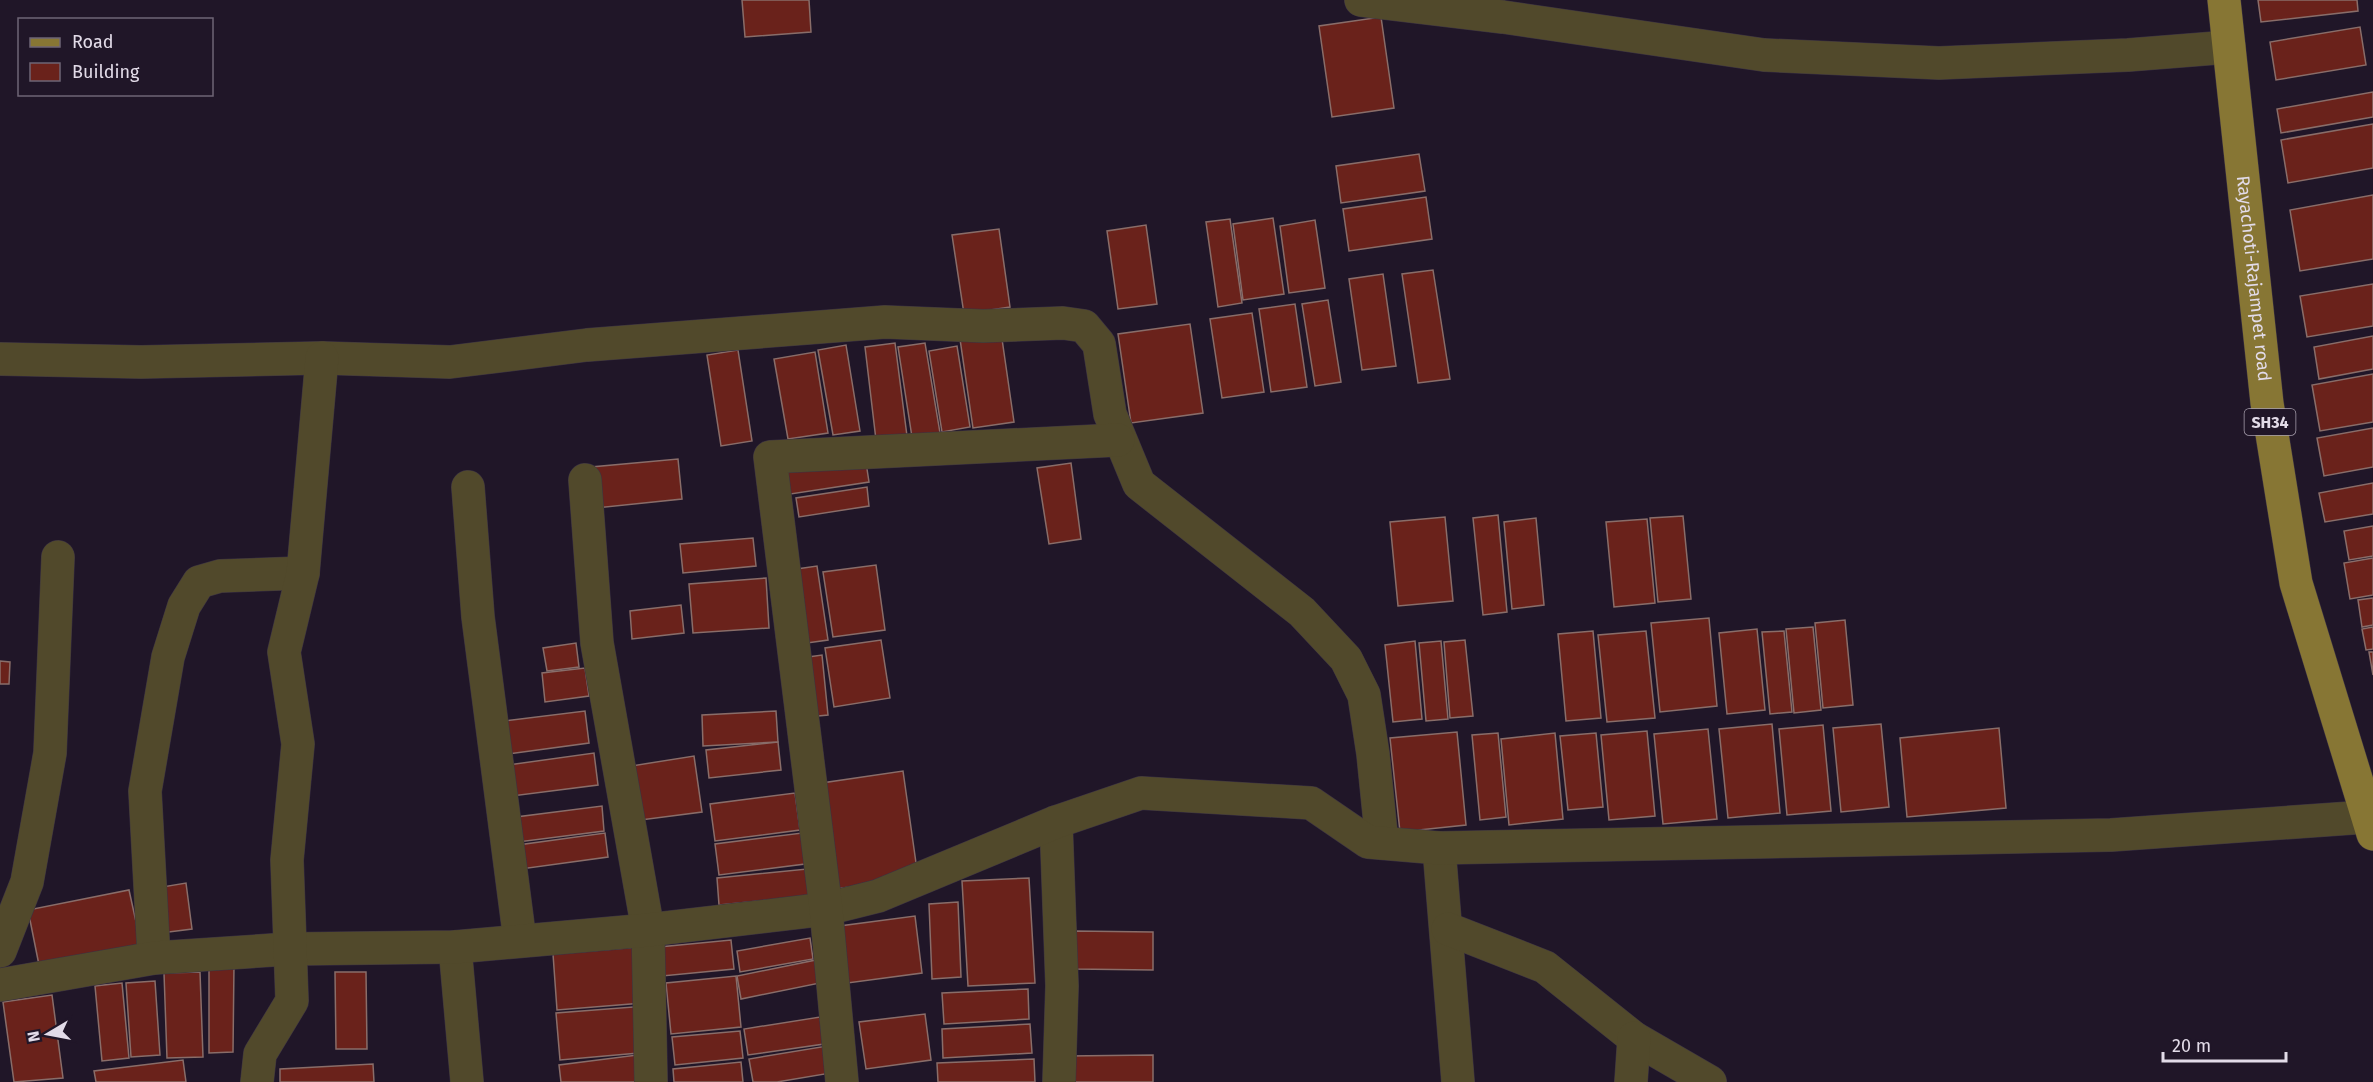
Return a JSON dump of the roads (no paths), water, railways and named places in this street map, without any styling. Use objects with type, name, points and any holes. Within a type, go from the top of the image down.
[{"type":"main road","name":"Rayachoti-Rajampet road","points":[[2224,0],[2267,403],[2296,583],[2370,825]]},
{"type":"street","points":[[1361,0],[1503,17],[1764,56],[1939,63],[2229,47]]},
{"type":"street","points":[[0,360],[141,362],[322,358],[450,362],[587,345],[885,322],[983,326],[1063,323],[1084,326],[1099,344],[1110,414],[1118,440],[1139,484],[1302,612],[1346,659],[1364,695],[1373,754],[1382,843]]},
{"type":"street","points":[[257,1082],[260,1054],[292,1001],[287,860],[298,744],[284,652],[303,573],[322,358]]},
{"type":"street","points":[[842,1082],[826,909],[770,457],[1118,440]]},
{"type":"street","points":[[585,480],[597,643],[648,930],[651,1082]]},
{"type":"street","points":[[468,486],[478,617],[520,941]]},
{"type":"street","points":[[0,951],[27,882],[50,753],[58,557]]},
{"type":"street","points":[[154,958],[146,791],[168,657],[184,606],[199,582],[220,576],[303,573]]},
{"type":"street","points":[[0,985],[154,958],[289,948],[455,947],[648,930],[826,909],[878,896],[1056,822],[1141,793],[1311,803],[1368,842],[1439,848],[2110,835],[2370,825]]},
{"type":"street","points":[[1056,822],[1062,986],[1059,1082]]},
{"type":"street","points":[[1439,848],[1448,929],[1458,1082]]},
{"type":"street","points":[[1448,929],[1545,967],[1634,1038],[1710,1082]]},
{"type":"street","points":[[455,947],[467,1082]]},
{"type":"street","points":[[1631,1082],[1634,1038]]}]
